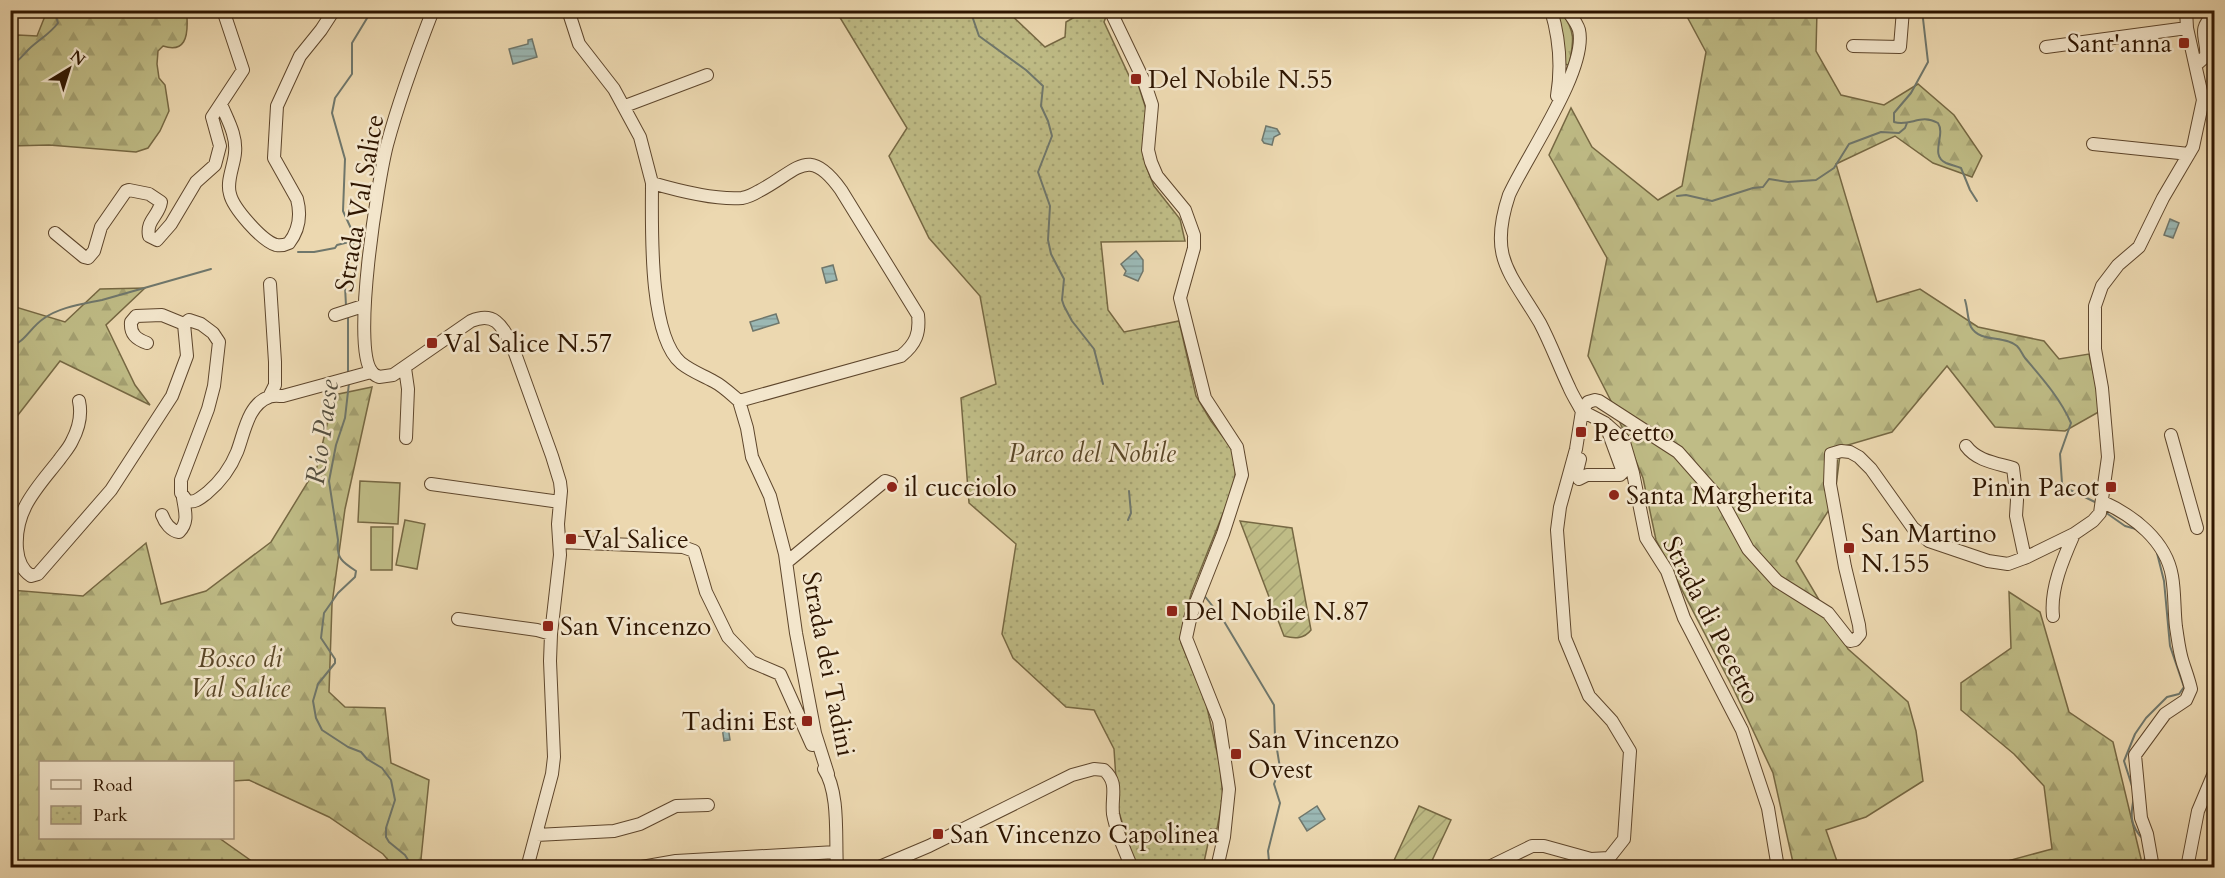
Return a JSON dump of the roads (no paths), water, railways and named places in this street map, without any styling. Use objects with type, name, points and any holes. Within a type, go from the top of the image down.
[{"type":"street","points":[[55,233],[88,258],[94,251],[101,227],[129,190],[149,194],[161,202],[158,213],[147,228],[149,236],[157,240],[171,224],[192,187],[215,165],[220,146],[212,117],[243,70],[223,10]]},
{"type":"street","points":[[221,104],[231,126],[236,152],[229,193],[234,204],[264,237],[273,244],[285,245],[289,243],[297,229],[299,206],[274,158],[277,106],[300,56],[334,10]]},
{"type":"street","name":"Strada Val Salice","points":[[371,372],[366,357],[363,306],[387,147],[433,10]]},
{"type":"street","points":[[568,10],[579,44],[625,106],[640,137],[652,183],[656,295],[668,346],[680,362],[695,373],[713,381],[739,401],[901,356],[916,339],[920,328],[918,315],[841,190],[831,176],[815,164],[805,163],[766,187],[742,198],[727,198],[676,190],[652,183]]},
{"type":"street","points":[[1110,10],[1144,81],[1152,105],[1148,150],[1151,162],[1157,176],[1185,210],[1194,235],[1194,248],[1180,298],[1205,398],[1237,447],[1242,475],[1191,615],[1186,638],[1219,721],[1229,789],[1224,837],[1217,867]]},
{"type":"street","points":[[1551,10],[1561,58],[1554,109]]},
{"type":"street","points":[[1567,10],[1579,29],[1578,51],[1563,94],[1509,195],[1500,237],[1501,252],[1513,283],[1546,335],[1573,397],[1582,411],[1586,423],[1577,471],[1579,479],[1587,475],[1620,475],[1623,472],[1605,423]]},
{"type":"street","points":[[1853,45],[1900,47],[1903,10]]},
{"type":"street","points":[[1487,867],[1532,846],[1544,846],[1608,863],[1624,839],[1630,751],[1612,721],[1589,696],[1565,638],[1557,530],[1560,507],[1576,449],[1582,411],[1588,402],[1599,401],[1678,452],[1724,503],[1748,549],[1777,581],[1828,613],[1850,641],[1855,640],[1860,634],[1830,484],[1832,454],[1840,451],[1850,452],[1859,457],[1871,469],[1912,528],[1929,541],[1988,561],[2008,564],[2025,558],[2074,534],[2093,521],[2101,508],[2108,457],[2102,388],[2095,349],[2095,306],[2102,286],[2118,265],[2139,247],[2163,198],[2189,154],[2200,124],[2203,100],[2197,64],[2187,28],[2186,10]]},
{"type":"street","points":[[2197,64],[2206,56],[2204,30],[2209,16]]},
{"type":"street","points":[[2046,47],[2187,28]]},
{"type":"street","points":[[625,106],[707,75]]},
{"type":"street","points":[[2093,144],[2189,154]]},
{"type":"street","points":[[269,397],[275,385],[270,284]]},
{"type":"street","points":[[342,312],[363,306]]},
{"type":"street","points":[[147,343],[138,340],[132,334],[130,322],[136,316],[162,315],[184,324]]},
{"type":"street","points":[[183,498],[190,502],[198,500],[225,474],[237,453],[250,416],[259,403],[269,397],[283,396],[371,372],[380,377],[393,375],[471,321],[483,316],[495,320],[512,345],[560,482],[558,524],[561,542],[550,662],[554,757],[552,774],[527,867]]},
{"type":"street","points":[[162,515],[173,530],[179,532],[181,530],[186,520],[180,488],[181,480],[208,409],[214,386],[219,342],[213,333],[201,324],[189,320],[184,324]]},
{"type":"street","points":[[79,401],[81,412],[72,443],[25,503],[19,521],[16,539],[17,555],[24,571],[31,576],[38,574],[111,490],[172,396],[187,356],[184,324]]},
{"type":"street","points":[[405,368],[408,389],[406,438]]},
{"type":"street","name":"Strada dei Tadini","points":[[739,401],[752,457],[770,496],[787,562],[796,633],[815,734],[828,774]]},
{"type":"street","name":"Strada di Pecetto","points":[[1582,411],[1605,423],[1623,439],[1633,473],[1646,538],[1667,571],[1684,618],[1742,730],[1768,808],[1778,867]]},
{"type":"street","points":[[2171,435],[2197,528]]},
{"type":"street","points":[[1966,446],[1972,454],[1980,458],[2013,468],[2017,500],[2016,516],[2025,558]]},
{"type":"street","name":"Strada dei Tadini","points":[[787,562],[880,485],[885,482],[891,483]]},
{"type":"street","points":[[431,484],[560,502]]},
{"type":"street","points":[[2101,508],[2116,508],[2138,524],[2155,539],[2168,558],[2173,578],[2174,610],[2180,652],[2191,689],[2186,700],[2165,714],[2135,755],[2140,818],[2147,834],[2153,867]]},
{"type":"street","points":[[2053,616],[2056,586],[2062,562],[2074,534]]},
{"type":"street","points":[[561,542],[683,547],[694,551],[706,592],[728,637],[752,662],[782,677],[816,756],[828,774],[835,808],[837,867]]},
{"type":"street","points":[[458,619],[551,634]]},
{"type":"street","points":[[877,867],[929,846],[1072,775],[1104,770],[1111,776],[1113,782],[1113,815],[1132,867]]},
{"type":"street","points":[[2187,867],[2198,811],[2214,773]]},
{"type":"street","points":[[536,835],[614,831],[640,824],[676,806],[708,805]]},
{"type":"street","points":[[636,867],[675,861],[836,852]]},
{"type":"water","points":[[532,39],[537,57],[513,64],[509,49],[528,44],[528,40]]},
{"type":"water","points":[[1266,126],[1277,129],[1280,134],[1274,137],[1272,145],[1262,140]]},
{"type":"water","points":[[2170,219],[2179,223],[2173,238],[2164,235]]},
{"type":"water","points":[[1136,251],[1143,260],[1143,271],[1138,281],[1124,275],[1126,271],[1121,264]]},
{"type":"water","points":[[833,265],[837,280],[826,283],[822,268]]},
{"type":"water","points":[[776,314],[779,323],[753,331],[750,322]]},
{"type":"water","points":[[727,719],[730,740],[724,741],[721,720]]},
{"type":"water","points":[[1317,806],[1325,819],[1307,831],[1299,818]]},
{"type":"waterway","points":[[10,66],[58,23],[54,10]]},
{"type":"waterway","name":"Rio Paese","points":[[346,306],[345,286],[354,235],[343,211],[345,159],[332,113],[335,98],[352,74],[352,43],[372,10]]},
{"type":"waterway","points":[[970,10],[979,36],[1026,70],[1043,86],[1041,106],[1052,136],[1038,172],[1050,206],[1048,240],[1051,254],[1064,279],[1062,300],[1064,306],[1072,321],[1094,349],[1103,384]]},
{"type":"waterway","points":[[1922,10],[1928,62],[1911,93],[1894,113],[1894,122],[1906,123],[1926,119],[1938,123],[1940,128],[1939,155],[1946,163],[1961,168],[1977,201]]},
{"type":"waterway","points":[[1677,196],[1686,195],[1712,201],[1763,187],[1769,179],[1788,182],[1816,180],[1834,168],[1849,144],[1881,132],[1899,133],[1907,123]]},
{"type":"waterway","points":[[298,252],[314,252],[335,248],[337,245],[349,242],[354,243]]},
{"type":"waterway","points":[[10,347],[20,342],[43,319],[71,306],[102,300],[211,269]]},
{"type":"waterway","points":[[1965,300],[1970,324],[1975,332],[2017,346],[2062,405],[2071,423],[2060,454],[2062,483],[2066,488],[2097,503]]},
{"type":"waterway","name":"Rio Paese","points":[[348,314],[348,374]]},
{"type":"waterway","name":"Rio Paese","points":[[349,383],[345,418],[336,445],[329,481],[339,555],[356,571],[355,577],[338,593],[324,613],[321,638],[335,659],[335,663],[318,684],[313,701],[316,718],[322,730],[348,747],[361,752],[367,759],[382,768],[391,780],[395,800],[386,828],[386,837],[405,855],[413,868]]},
{"type":"waterway","points":[[1128,520],[1131,513],[1129,491]]},
{"type":"waterway","points":[[2105,512],[2125,526],[2136,529]]},
{"type":"waterway","points":[[2132,786],[2124,761],[2135,734],[2146,718],[2167,697],[2179,694],[2184,687],[2170,646],[2164,581],[2157,553]]},
{"type":"waterway","points":[[1203,594],[1222,618],[1274,705],[1275,737],[1280,768],[1274,784],[1280,803],[1268,851],[1269,861],[1264,868]]},
{"type":"waterway","points":[[2134,798],[2132,820],[2143,839]]},
{"type":"waterway","points":[[2144,868],[2145,856]]},
{"type":"place","name":"Sant'anna","points":[[2184,43]]},
{"type":"place","name":"Del Nobile N.55","points":[[1136,79]]},
{"type":"place","name":"Val Salice N.57","points":[[432,343]]},
{"type":"place","name":"Pecetto","points":[[1581,432]]},
{"type":"place","name":"il cucciolo","points":[[892,487]]},
{"type":"place","name":"Pinin Pacot","points":[[2111,487]]},
{"type":"place","name":"Santa Margherita","points":[[1614,495]]},
{"type":"place","name":"Val Salice","points":[[571,539]]},
{"type":"place","name":"San Martino N.155","points":[[1849,548]]},
{"type":"place","name":"Del Nobile N.87","points":[[1172,611]]},
{"type":"place","name":"San Vincenzo","points":[[548,626]]},
{"type":"place","name":"Tadini Est","points":[[807,721]]},
{"type":"place","name":"San Vincenzo Ovest","points":[[1236,754]]},
{"type":"place","name":"San Vincenzo Capolinea","points":[[938,834]]},
{"type":"park label","name":"Parco del Nobile","points":[[1092,453]]},
{"type":"park label","name":"Bosco di Val Salice","points":[[240,673]]}]
